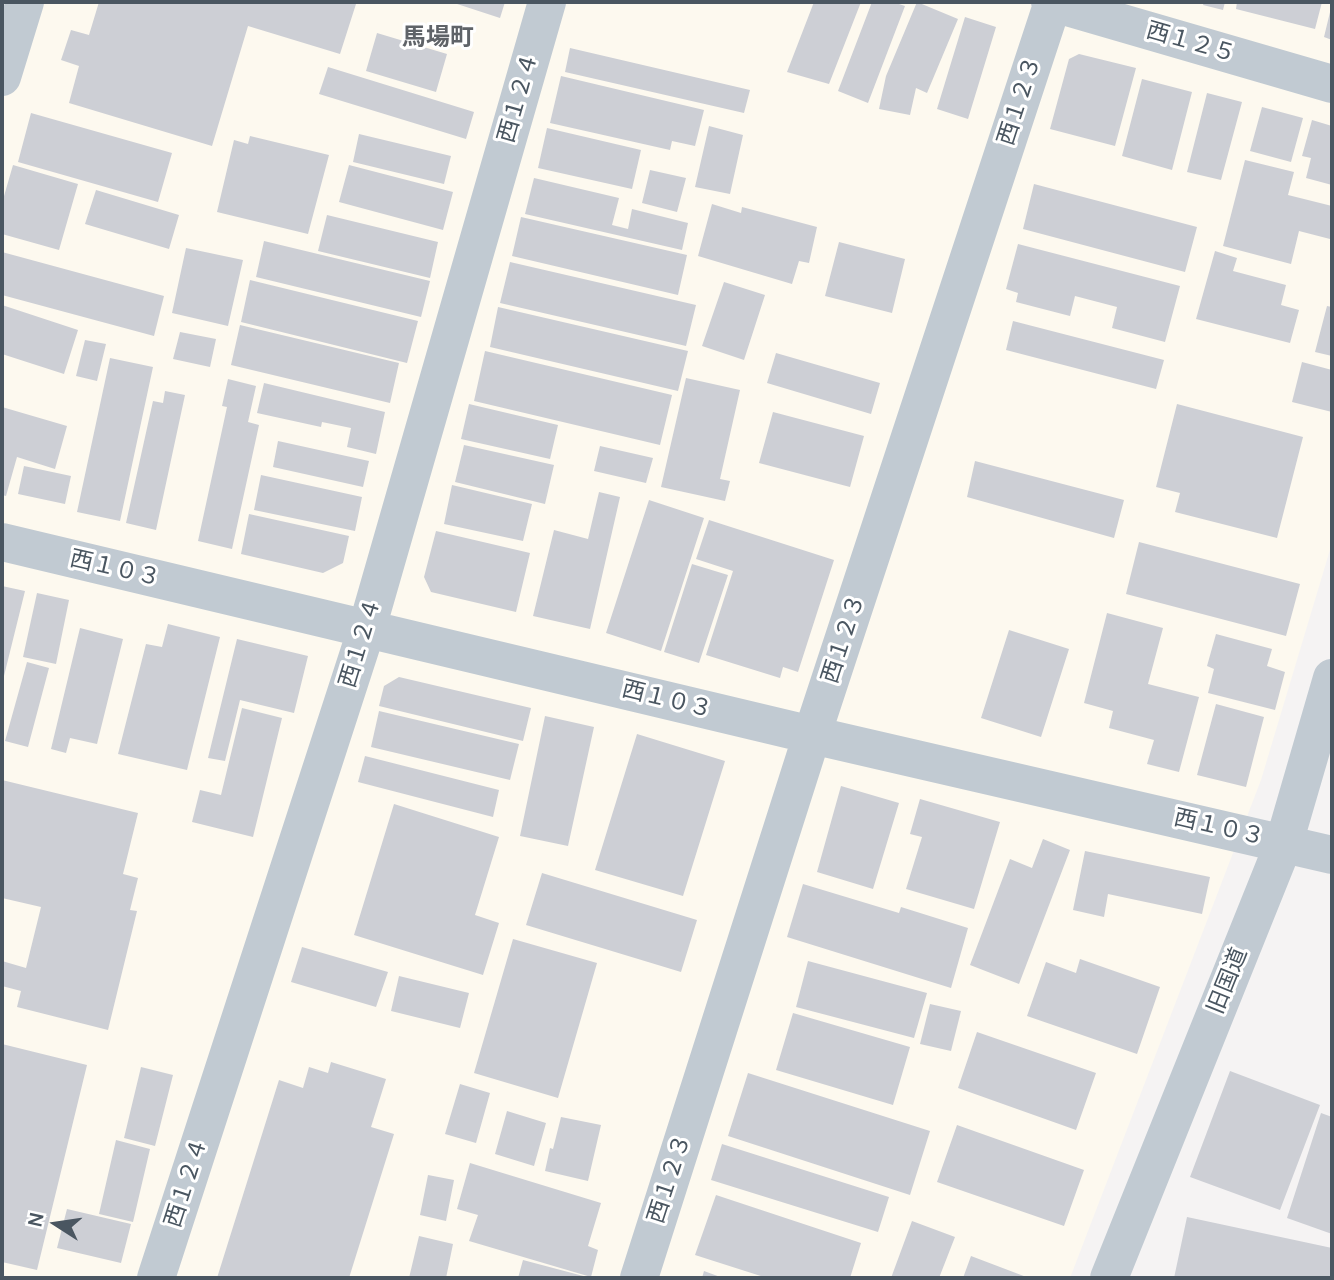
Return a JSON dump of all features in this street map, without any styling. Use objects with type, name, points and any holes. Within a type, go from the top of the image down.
[{"type":"street","points":[[2,77],[25,2]]},
{"type":"street","name":"西１２４","points":[[156,1278],[367,628],[547,2]]},
{"type":"street","name":"西１２５","points":[[1052,2],[1332,85]]},
{"type":"street","name":"西１２３","points":[[639,1278],[812,735],[1052,2]]},
{"type":"street","name":"西１０３","points":[[2,542],[812,735],[1332,855]]},
{"type":"street","name":"旧国道","points":[[1109,1278],[1284,843],[1332,678]]},
{"type":"shaded area","points":[[2,2],[1332,2],[1332,543],[1261,780],[1070,1278],[16,1278],[2,1275]]},
{"type":"building","points":[[99,2],[356,4],[340,54],[248,26],[212,146],[69,103],[79,66],[61,60],[71,30],[89,35]]},
{"type":"building","points":[[451,2],[505,2],[500,18]]},
{"type":"building","points":[[814,2],[861,2],[829,84],[787,72]]},
{"type":"building","points":[[872,2],[893,2],[905,6],[868,103],[838,91]]},
{"type":"building","points":[[917,2],[958,19],[927,93],[916,88],[910,115],[879,109],[886,76]]},
{"type":"building","points":[[1204,2],[1225,2],[1223,10],[1203,5]]},
{"type":"building","points":[[1237,2],[1322,2],[1315,29],[1236,9]]},
{"type":"building","points":[[1332,8],[1332,40],[1324,37]]},
{"type":"building","points":[[965,17],[996,27],[968,119],[937,109]]},
{"type":"building","points":[[377,33],[447,54],[436,92],[366,71]]},
{"type":"building","points":[[570,48],[750,90],[744,113],[565,72]]},
{"type":"building","points":[[1079,54],[1136,68],[1115,146],[1050,129],[1069,59]]},
{"type":"building","points":[[328,67],[474,112],[466,139],[319,94]]},
{"type":"building","points":[[561,76],[704,110],[695,146],[672,141],[670,150],[550,123]]},
{"type":"building","points":[[1142,79],[1192,92],[1172,170],[1122,156]]},
{"type":"building","points":[[1207,93],[1242,102],[1221,180],[1187,172]]},
{"type":"building","points":[[1262,107],[1303,118],[1291,162],[1250,151]]},
{"type":"building","points":[[31,113],[172,153],[158,202],[18,162]]},
{"type":"building","points":[[1312,120],[1332,126],[1332,185],[1306,178],[1311,158],[1302,156]]},
{"type":"building","points":[[709,126],[743,135],[730,194],[695,187]]},
{"type":"building","points":[[547,128],[641,150],[632,189],[538,168]]},
{"type":"building","points":[[359,134],[451,156],[444,184],[353,162]]},
{"type":"building","points":[[250,136],[329,155],[308,234],[217,212],[234,140],[248,144]]},
{"type":"building","points":[[1245,160],[1294,172],[1288,195],[1332,206],[1330,239],[1299,231],[1291,264],[1223,246]]},
{"type":"building","points":[[13,165],[78,184],[59,250],[2,234],[2,203]]},
{"type":"building","points":[[349,165],[453,192],[443,230],[339,202]]},
{"type":"building","points":[[650,170],[686,178],[677,212],[642,203]]},
{"type":"building","points":[[534,178],[619,198],[612,225],[628,229],[632,209],[688,223],[682,250],[525,214]]},
{"type":"building","points":[[1034,184],[1197,227],[1185,272],[1023,229]]},
{"type":"building","points":[[96,190],[179,215],[169,249],[85,224]]},
{"type":"building","points":[[712,204],[741,213],[742,207],[817,227],[809,263],[799,261],[792,284],[698,256]]},
{"type":"building","points":[[327,215],[438,242],[430,278],[318,251]]},
{"type":"building","points":[[521,217],[687,255],[678,295],[512,256]]},
{"type":"building","points":[[264,241],[430,281],[421,317],[256,277]]},
{"type":"building","points":[[839,242],[905,259],[892,313],[825,296]]},
{"type":"building","points":[[1018,244],[1180,286],[1165,342],[1112,328],[1117,307],[1075,296],[1070,316],[1016,302],[1018,293],[1006,289]]},
{"type":"building","points":[[186,248],[243,260],[228,326],[172,313]]},
{"type":"building","points":[[1215,251],[1237,258],[1233,271],[1286,285],[1281,305],[1299,310],[1290,343],[1196,319]]},
{"type":"building","points":[[2,252],[164,296],[154,336],[2,295]]},
{"type":"building","points":[[510,262],[696,305],[686,346],[500,303]]},
{"type":"building","points":[[250,280],[418,321],[407,363],[241,322]]},
{"type":"building","points":[[724,282],[765,295],[744,360],[702,346]]},
{"type":"building","points":[[2,305],[78,330],[64,374],[2,354]]},
{"type":"building","points":[[1327,306],[1332,307],[1332,356],[1315,352]]},
{"type":"building","points":[[498,307],[688,351],[678,391],[490,347]]},
{"type":"building","points":[[1013,321],[1164,360],[1156,389],[1006,350]]},
{"type":"building","points":[[240,325],[399,363],[390,403],[231,365]]},
{"type":"building","points":[[180,332],[216,339],[210,367],[173,359]]},
{"type":"building","points":[[85,340],[106,344],[97,381],[76,376]]},
{"type":"building","points":[[485,351],[672,395],[660,445],[474,401]]},
{"type":"building","points":[[776,353],[880,383],[871,414],[767,383]]},
{"type":"building","points":[[110,358],[153,367],[120,521],[77,512]]},
{"type":"building","points":[[1302,362],[1332,370],[1332,412],[1292,402]]},
{"type":"building","points":[[686,378],[740,390],[720,479],[730,481],[725,501],[661,487]]},
{"type":"building","points":[[228,379],[256,386],[248,422],[259,425],[232,549],[198,541],[227,407],[222,406]]},
{"type":"building","points":[[264,383],[385,412],[376,454],[347,447],[351,428],[322,422],[321,427],[257,413]]},
{"type":"building","points":[[165,391],[185,395],[156,530],[126,523],[153,401],[163,403]]},
{"type":"building","points":[[469,404],[558,425],[550,459],[461,439]]},
{"type":"building","points":[[1177,404],[1303,437],[1277,538],[1175,512],[1180,493],[1156,487]]},
{"type":"building","points":[[2,407],[67,426],[55,469],[17,457],[6,496],[2,495]]},
{"type":"building","points":[[773,412],[864,436],[850,487],[759,463]]},
{"type":"building","points":[[278,441],[369,461],[363,487],[273,467]]},
{"type":"building","points":[[464,445],[554,465],[545,504],[455,482]]},
{"type":"building","points":[[600,446],[653,458],[646,483],[594,471]]},
{"type":"building","points":[[975,461],[1124,500],[1114,538],[967,497]]},
{"type":"building","points":[[24,466],[71,476],[65,504],[18,494]]},
{"type":"building","points":[[261,475],[362,497],[355,531],[254,510]]},
{"type":"building","points":[[452,485],[532,504],[523,541],[444,524]]},
{"type":"building","points":[[599,492],[620,497],[590,629],[533,616],[554,530],[588,539]]},
{"type":"building","points":[[649,500],[704,518],[661,651],[606,633]]},
{"type":"building","points":[[249,514],[349,536],[343,563],[323,573],[241,554]]},
{"type":"building","points":[[709,520],[834,560],[798,672],[783,667],[780,678],[706,655],[733,571],[696,559]]},
{"type":"building","points":[[436,531],[530,553],[516,612],[431,592],[424,577]]},
{"type":"building","points":[[1139,542],[1300,584],[1286,636],[1126,594]]},
{"type":"building","points":[[692,564],[728,575],[699,663],[664,652]]},
{"type":"building","points":[[2,586],[25,591],[3,680],[2,680]]},
{"type":"building","points":[[37,593],[69,600],[56,664],[23,657]]},
{"type":"building","points":[[1107,613],[1163,628],[1148,684],[1199,697],[1179,772],[1147,764],[1154,740],[1109,728],[1113,711],[1084,703]]},
{"type":"building","points":[[168,624],[220,637],[187,770],[118,754],[146,644],[162,647]]},
{"type":"building","points":[[80,628],[123,639],[97,744],[70,738],[66,753],[51,749]]},
{"type":"building","points":[[1009,630],[1069,649],[1041,737],[981,718]]},
{"type":"building","points":[[1216,634],[1272,649],[1267,666],[1285,672],[1275,710],[1208,693],[1214,669],[1207,666]]},
{"type":"building","points":[[237,639],[308,656],[294,713],[240,700],[225,761],[208,758]]},
{"type":"building","points":[[27,662],[49,668],[28,747],[5,741]]},
{"type":"building","points":[[399,677],[531,708],[523,741],[379,706],[384,686]]},
{"type":"building","points":[[1216,704],[1264,717],[1246,787],[1197,775]]},
{"type":"building","points":[[242,708],[282,718],[253,837],[192,822],[200,790],[221,795]]},
{"type":"building","points":[[379,711],[519,744],[510,780],[371,747]]},
{"type":"building","points":[[545,716],[594,727],[568,846],[520,836]]},
{"type":"building","points":[[637,734],[725,761],[683,896],[595,870]]},
{"type":"building","points":[[365,756],[499,790],[493,817],[358,782]]},
{"type":"building","points":[[2,780],[138,813],[123,874],[138,878],[130,910],[137,911],[108,1030],[17,1007],[21,991],[2,986],[2,961],[26,968],[41,907],[2,898]]},
{"type":"building","points":[[841,786],[899,803],[873,889],[817,872]]},
{"type":"building","points":[[920,799],[1000,822],[974,909],[906,889],[922,837],[910,834]]},
{"type":"building","points":[[394,804],[499,837],[475,915],[499,923],[483,975],[354,935]]},
{"type":"building","points":[[1043,839],[1070,850],[1019,984],[970,965],[1010,859],[1032,868]]},
{"type":"building","points":[[1085,851],[1210,877],[1202,914],[1108,894],[1104,917],[1073,910]]},
{"type":"building","points":[[542,873],[697,920],[681,972],[526,925]]},
{"type":"building","points":[[803,884],[899,913],[901,907],[968,928],[951,988],[787,937]]},
{"type":"building","points":[[513,939],[597,963],[558,1098],[474,1073]]},
{"type":"building","points":[[302,947],[388,972],[376,1007],[291,982]]},
{"type":"building","points":[[1080,959],[1160,987],[1137,1054],[1027,1016],[1046,962],[1076,973]]},
{"type":"building","points":[[808,961],[927,993],[914,1038],[796,1007]]},
{"type":"building","points":[[399,976],[469,993],[460,1028],[391,1011]]},
{"type":"building","points":[[930,1004],[961,1011],[951,1051],[920,1044]]},
{"type":"building","points":[[793,1013],[910,1047],[893,1105],[776,1070]]},
{"type":"building","points":[[977,1032],[1096,1073],[1076,1130],[958,1088]]},
{"type":"building","points":[[2,1044],[87,1065],[37,1270],[2,1262]]},
{"type":"building","points":[[331,1062],[386,1079],[371,1127],[394,1134],[349,1278],[217,1278],[279,1080],[303,1088],[309,1067],[328,1073]]},
{"type":"building","points":[[141,1067],[173,1075],[155,1146],[124,1138]]},
{"type":"building","points":[[1230,1071],[1320,1105],[1280,1210],[1190,1177]]},
{"type":"building","points":[[748,1073],[930,1131],[910,1195],[728,1136]]},
{"type":"building","points":[[460,1084],[490,1093],[476,1143],[445,1134]]},
{"type":"building","points":[[507,1111],[546,1123],[534,1166],[495,1154]]},
{"type":"building","points":[[1321,1113],[1332,1117],[1332,1234],[1287,1218]]},
{"type":"building","points":[[561,1117],[601,1125],[588,1181],[545,1171]]},
{"type":"building","points":[[957,1125],[1084,1170],[1064,1226],[937,1182]]},
{"type":"building","points":[[116,1140],[150,1149],[133,1222],[99,1214]]},
{"type":"building","points":[[722,1144],[889,1197],[878,1232],[711,1180]]},
{"type":"building","points":[[470,1163],[601,1203],[588,1246],[598,1250],[591,1277],[469,1241],[478,1215],[457,1209]]},
{"type":"building","points":[[428,1175],[454,1180],[446,1221],[420,1215]]},
{"type":"building","points":[[716,1195],[861,1243],[850,1278],[767,1278],[695,1255]]},
{"type":"building","points":[[67,1209],[131,1224],[121,1263],[57,1248]]},
{"type":"building","points":[[1187,1217],[1332,1248],[1332,1278],[1174,1278]]},
{"type":"building","points":[[912,1221],[955,1237],[939,1278],[891,1278]]},
{"type":"building","points":[[419,1236],[453,1244],[446,1278],[409,1278]]},
{"type":"building","points":[[971,1256],[1029,1278],[963,1278]]},
{"type":"building","points":[[523,1260],[587,1277],[518,1278]]},
{"type":"building","points":[[704,1271],[723,1278],[702,1278]]},
{"type":"district","name":"馬場町","points":[[438,38]]}]
